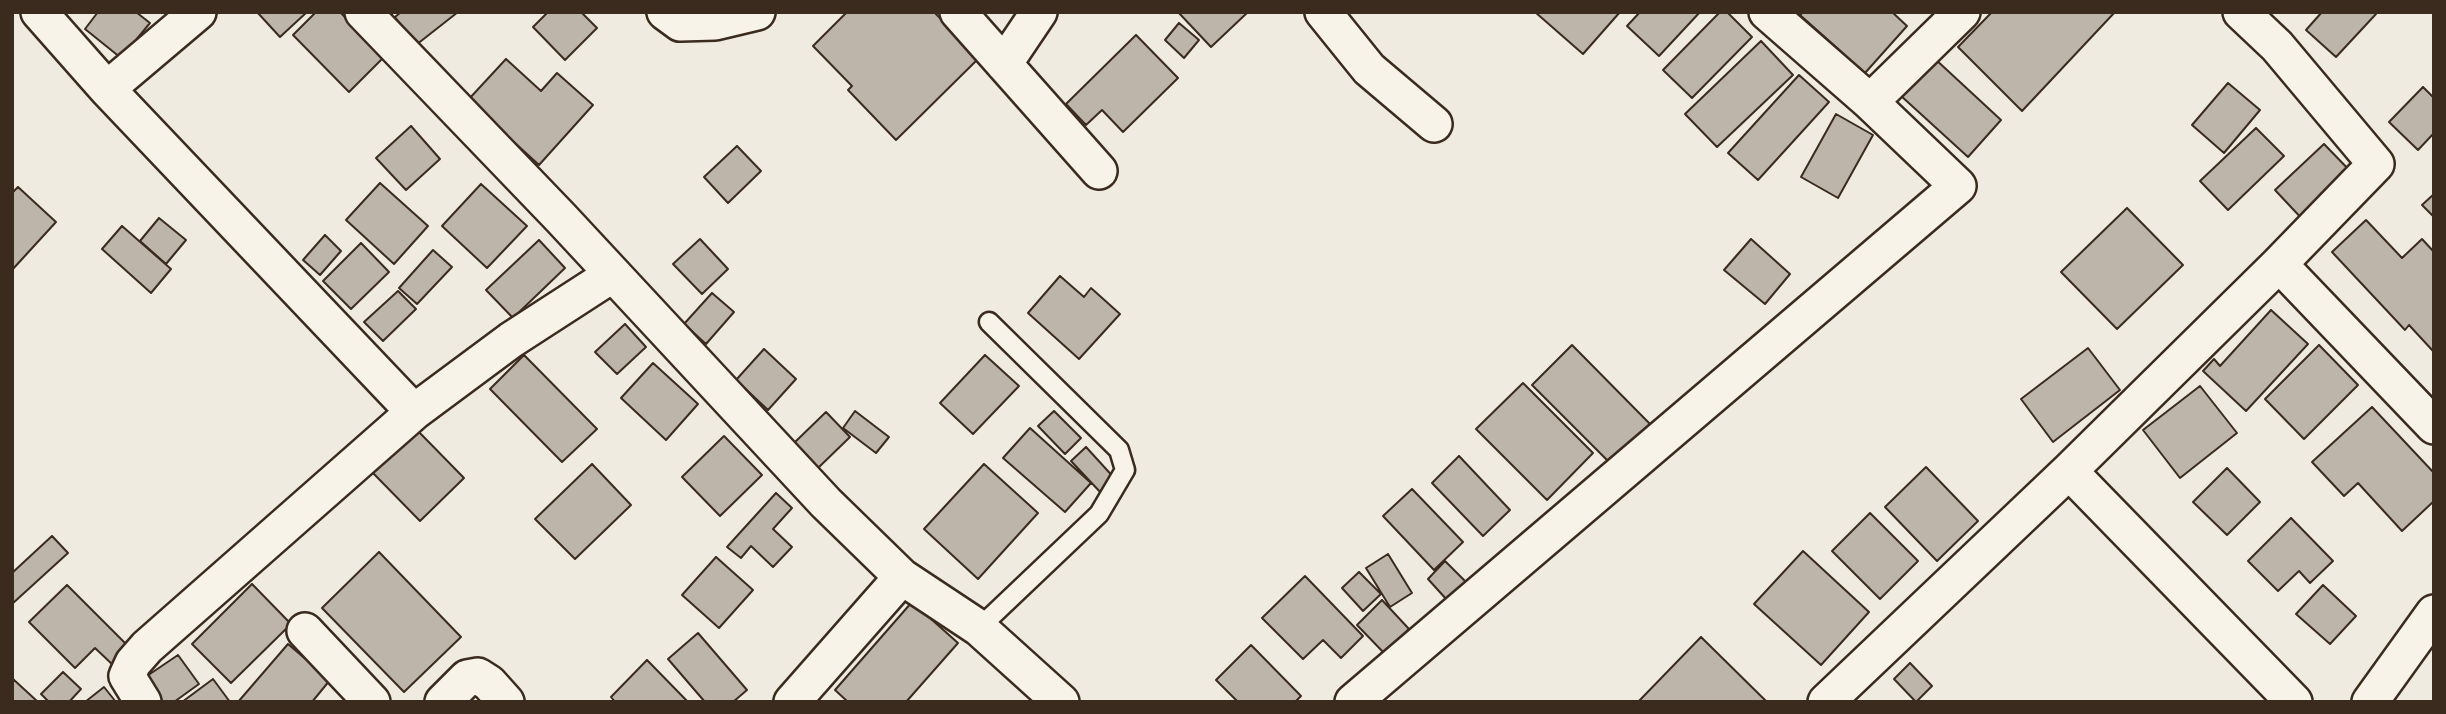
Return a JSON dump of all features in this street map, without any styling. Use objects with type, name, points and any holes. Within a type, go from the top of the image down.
[{"type":"street","points":[[39,12],[107,89],[414,412]]},
{"type":"street","points":[[107,89],[198,12]]},
{"type":"street","points":[[363,12],[614,274],[826,503],[902,577],[979,628],[1061,702]]},
{"type":"street","points":[[665,12],[680,23],[715,22],[757,12]]},
{"type":"street","points":[[958,12],[1098,171]]},
{"type":"street","points":[[1004,64],[1039,12]]},
{"type":"street","points":[[1323,12],[1369,69],[1434,124]]},
{"type":"street","points":[[1353,702],[1958,186],[1870,102],[1766,12]]},
{"type":"street","points":[[1870,102],[1962,12]]},
{"type":"street","points":[[1826,702],[2069,471],[2279,264],[2376,164],[2277,46],[2241,12]]},
{"type":"street","points":[[2279,264],[2428,408]]},
{"type":"street","points":[[143,702],[127,676],[133,663],[414,412],[510,340],[614,274]]},
{"type":"street","points":[[2069,471],[2294,702]]},
{"type":"street","points":[[792,702],[902,577]]},
{"type":"street","points":[[2370,702],[2434,613]]},
{"type":"street","points":[[305,631],[372,702]]},
{"type":"street","points":[[443,702],[467,678],[478,676],[506,702]]},
{"type":"lane","points":[[979,628],[1099,514],[1125,470],[1119,450],[989,322]]},
{"type":"building","points":[[98,12],[136,12],[150,23],[121,58],[85,29]]},
{"type":"building","points":[[257,12],[307,12],[280,37]]},
{"type":"building","points":[[316,12],[340,12],[384,57],[349,92],[293,35]]},
{"type":"building","points":[[401,12],[458,12],[416,45],[395,17]]},
{"type":"building","points":[[548,12],[581,12],[597,28],[565,60],[533,27]]},
{"type":"building","points":[[847,12],[934,12],[979,58],[896,140],[848,90],[852,86],[813,46]]},
{"type":"building","points":[[1178,12],[1248,12],[1211,47]]},
{"type":"building","points":[[1535,12],[1620,12],[1583,54]]},
{"type":"building","points":[[1640,12],[1700,12],[1659,56],[1627,26]]},
{"type":"building","points":[[1720,12],[1727,12],[1752,37],[1692,98],[1663,70]]},
{"type":"building","points":[[1803,12],[1892,12],[1907,26],[1865,73],[1800,15]]},
{"type":"building","points":[[1992,12],[2115,12],[2022,111],[1958,47]]},
{"type":"building","points":[[2322,12],[2376,14],[2336,57],[2306,30]]},
{"type":"building","points":[[1179,23],[1199,40],[1184,58],[1165,40]]},
{"type":"building","points":[[1136,35],[1178,78],[1123,132],[1102,110],[1086,125],[1066,104]]},
{"type":"building","points":[[1761,41],[1793,75],[1717,147],[1685,114]]},
{"type":"building","points":[[1934,58],[2001,120],[1968,157],[1900,95]]},
{"type":"building","points":[[506,59],[541,91],[557,73],[593,105],[539,165],[468,100]]},
{"type":"building","points":[[1799,75],[1829,102],[1758,180],[1728,153]]},
{"type":"building","points":[[2228,83],[2260,110],[2224,153],[2192,125]]},
{"type":"building","points":[[2423,87],[2434,98],[2434,133],[2418,150],[2389,122]]},
{"type":"building","points":[[1836,114],[1873,135],[1838,198],[1801,177]]},
{"type":"building","points":[[411,126],[440,159],[406,190],[376,158]]},
{"type":"building","points":[[2256,128],[2284,156],[2228,210],[2200,181]]},
{"type":"building","points":[[2324,144],[2354,175],[2305,222],[2275,190]]},
{"type":"building","points":[[737,146],[761,171],[728,203],[704,177]]},
{"type":"building","points":[[380,183],[428,226],[394,264],[346,220]]},
{"type":"building","points":[[481,184],[527,226],[487,268],[442,226]]},
{"type":"building","points":[[18,187],[56,222],[12,270],[12,193]]},
{"type":"building","points":[[2434,194],[2434,217],[2422,205]]},
{"type":"building","points":[[2127,208],[2183,265],[2117,329],[2061,272]]},
{"type":"building","points":[[159,218],[186,240],[166,264],[140,241]]},
{"type":"building","points":[[2366,220],[2402,258],[2422,239],[2434,252],[2433,351],[2409,325],[2405,330],[2332,252]]},
{"type":"building","points":[[122,226],[171,269],[151,293],[102,249]]},
{"type":"building","points":[[325,235],[341,251],[320,275],[303,260]]},
{"type":"building","points":[[700,239],[728,269],[702,294],[673,264]]},
{"type":"building","points":[[1751,239],[1790,274],[1765,304],[1724,270]]},
{"type":"building","points":[[539,240],[565,268],[513,318],[486,290]]},
{"type":"building","points":[[361,243],[389,272],[351,309],[323,281]]},
{"type":"building","points":[[433,250],[452,267],[417,304],[399,288]]},
{"type":"building","points":[[1060,276],[1084,297],[1091,288],[1120,314],[1079,359],[1028,313]]},
{"type":"building","points":[[398,291],[416,309],[383,341],[364,322]]},
{"type":"building","points":[[712,293],[734,312],[706,344],[684,324]]},
{"type":"building","points":[[2271,310],[2308,344],[2246,411],[2203,371],[2214,359],[2220,366]]},
{"type":"building","points":[[625,324],[646,347],[617,374],[595,352]]},
{"type":"building","points":[[1572,345],[1650,424],[1610,463],[1532,385]]},
{"type":"building","points":[[2319,345],[2358,385],[2304,439],[2265,399]]},
{"type":"building","points":[[2088,348],[2120,390],[2053,442],[2021,399]]},
{"type":"building","points":[[764,349],[796,379],[768,410],[736,380]]},
{"type":"building","points":[[524,355],[597,429],[562,462],[490,389]]},
{"type":"building","points":[[985,355],[1019,386],[973,434],[940,403]]},
{"type":"building","points":[[653,363],[698,404],[666,440],[621,398]]},
{"type":"building","points":[[1523,383],[1593,453],[1547,500],[1476,429]]},
{"type":"building","points":[[2200,386],[2237,433],[2180,478],[2143,430]]},
{"type":"building","points":[[2372,407],[2434,473],[2434,501],[2402,531],[2358,483],[2344,496],[2312,462]]},
{"type":"building","points":[[855,411],[889,437],[876,453],[843,428]]},
{"type":"building","points":[[1054,411],[1081,438],[1065,454],[1038,426]]},
{"type":"building","points":[[826,412],[850,437],[818,468],[794,443]]},
{"type":"building","points":[[1030,428],[1091,483],[1065,512],[1003,458]]},
{"type":"building","points":[[416,429],[464,478],[420,521],[372,472]]},
{"type":"building","points":[[724,436],[762,475],[720,516],[682,477]]},
{"type":"building","points":[[1086,447],[1117,481],[1102,494],[1071,461]]},
{"type":"building","points":[[1459,456],[1510,510],[1483,536],[1432,483]]},
{"type":"building","points":[[592,464],[631,505],[575,559],[535,519]]},
{"type":"building","points":[[984,464],[1038,513],[978,579],[924,529]]},
{"type":"building","points":[[1926,467],[1978,521],[1937,561],[1885,507]]},
{"type":"building","points":[[2227,468],[2260,502],[2227,535],[2193,502]]},
{"type":"building","points":[[1412,489],[1463,542],[1434,570],[1383,516]]},
{"type":"building","points":[[776,493],[792,508],[773,529],[792,547],[773,567],[751,546],[741,558],[727,547]]},
{"type":"building","points":[[1870,513],[1918,561],[1880,599],[1832,551]]},
{"type":"building","points":[[2291,518],[2333,561],[2310,583],[2299,571],[2278,591],[2248,561]]},
{"type":"building","points":[[52,536],[68,553],[12,604],[12,573]]},
{"type":"building","points":[[1803,551],[1869,612],[1821,665],[1754,604]]},
{"type":"building","points":[[379,552],[461,637],[404,692],[322,608]]},
{"type":"building","points":[[1388,554],[1412,593],[1390,607],[1366,568]]},
{"type":"building","points":[[716,557],[753,590],[719,628],[682,595]]},
{"type":"building","points":[[1445,561],[1466,582],[1447,600],[1428,579]]},
{"type":"building","points":[[1359,572],[1381,594],[1363,611],[1342,588]]},
{"type":"building","points":[[1305,576],[1363,636],[1341,658],[1323,640],[1303,659],[1262,618]]},
{"type":"building","points":[[252,584],[291,624],[231,683],[192,644]]},
{"type":"building","points":[[67,585],[131,649],[114,666],[95,648],[75,668],[29,622]]},
{"type":"building","points":[[2323,585],[2356,616],[2330,644],[2296,614]]},
{"type":"building","points":[[1382,600],[1409,629],[1384,653],[1357,625]]},
{"type":"building","points":[[912,602],[958,643],[906,702],[848,702],[835,690]]},
{"type":"building","points":[[698,633],[747,690],[733,702],[705,702],[668,659]]},
{"type":"building","points":[[1701,637],[1767,702],[1638,702]]},
{"type":"building","points":[[288,644],[330,680],[312,702],[238,702]]},
{"type":"building","points":[[1251,645],[1301,696],[1295,702],[1238,702],[1216,680]]},
{"type":"building","points":[[178,655],[199,684],[174,702],[161,702],[144,678]]},
{"type":"building","points":[[647,660],[688,702],[615,702],[611,697]]},
{"type":"building","points":[[1910,663],[1932,686],[1916,702],[1894,679]]},
{"type":"building","points":[[63,672],[81,689],[69,702],[49,702],[41,694]]},
{"type":"building","points":[[13,679],[38,702],[12,702]]},
{"type":"building","points":[[213,679],[230,702],[182,702]]},
{"type":"building","points":[[104,687],[116,702],[85,702]]}]
